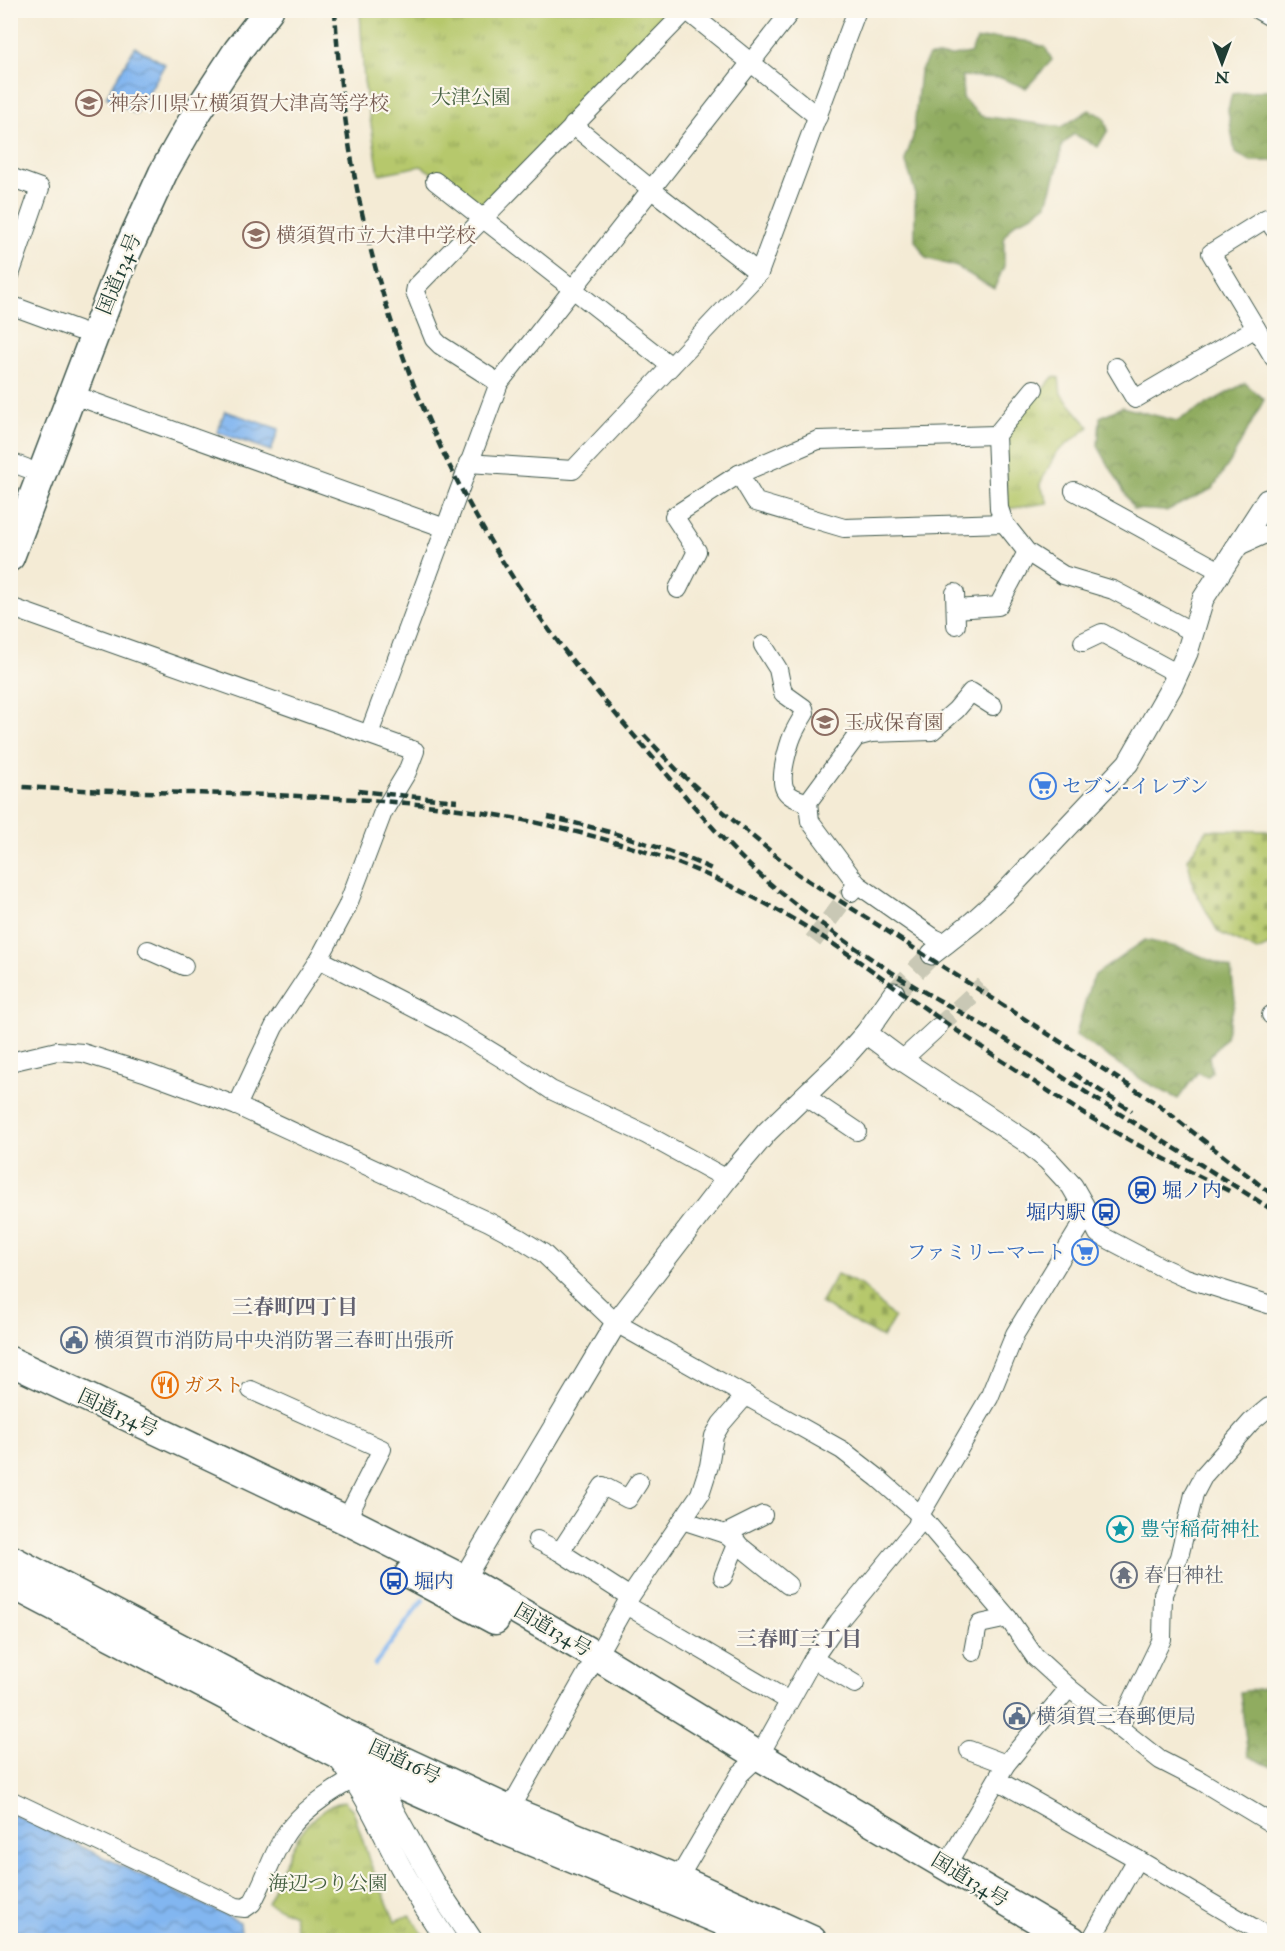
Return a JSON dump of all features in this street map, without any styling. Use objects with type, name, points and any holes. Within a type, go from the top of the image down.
[{"type":"highway","name":"国道134号","points":[[10,510],[18,465],[78,330],[108,253],[149,166],[184,102],[248,10]]},
{"type":"highway","name":"国道134号","points":[[10,558],[124,258],[163,173],[238,50],[268,10]]},
{"type":"highway","name":"国道134号","points":[[10,1361],[346,1520],[458,1588],[594,1665],[1044,1941]]},
{"type":"highway","name":"国道134号","points":[[10,1380],[325,1532],[458,1588]]},
{"type":"highway","name":"国道16号","points":[[10,1559],[334,1740],[362,1772],[768,1941]]},
{"type":"highway","name":"国道16号","points":[[10,1582],[334,1740],[678,1879],[812,1941]]},
{"type":"highway","name":"国道134号","points":[[753,1761],[946,1866],[1072,1941]]},
{"type":"street","points":[[369,734],[499,383],[792,10]]},
{"type":"street","points":[[468,463],[573,470],[759,273],[857,10]]},
{"type":"street","points":[[1258,10],[1275,19]]},
{"type":"street","points":[[499,383],[434,339],[415,292],[423,278],[686,11],[818,117]]},
{"type":"street","points":[[573,125],[759,273]]},
{"type":"street","points":[[10,177],[40,188],[10,275]]},
{"type":"street","points":[[435,181],[671,366]]},
{"type":"street","points":[[1275,230],[1267,218],[1211,253],[1275,358]]},
{"type":"street","points":[[10,306],[78,330]]},
{"type":"street","points":[[1116,367],[1135,399],[1256,328]]},
{"type":"street","points":[[1034,389],[996,435],[999,508],[1004,523],[1027,552],[1063,575],[1113,590],[1193,632]]},
{"type":"street","points":[[71,394],[445,528]]},
{"type":"street","points":[[678,589],[698,551],[674,516],[739,474],[818,440],[996,435]]},
{"type":"street","points":[[739,474],[756,502],[844,528],[1004,523]]},
{"type":"street","points":[[1074,491],[1220,571]]},
{"type":"street","points":[[993,706],[971,692],[956,710],[932,731],[871,733],[856,737],[808,802],[810,820],[854,888],[934,938],[939,949],[1004,894],[1128,763],[1178,674],[1187,653],[1203,599],[1267,500]]},
{"type":"street","points":[[1234,548],[1263,535],[1275,534]]},
{"type":"street","points":[[956,609],[998,606],[1027,552]]},
{"type":"street","points":[[10,607],[416,751],[407,772],[383,812],[347,907],[319,959],[274,1027],[237,1106]]},
{"type":"street","points":[[1083,642],[1102,633],[1178,674]]},
{"type":"street","points":[[763,645],[778,669],[783,693],[804,708],[805,712],[791,736],[782,784],[792,798],[808,802]]},
{"type":"street","points":[[148,950],[184,966]]},
{"type":"street","points":[[319,959],[451,1028],[551,1090],[647,1135],[727,1179]]},
{"type":"street","points":[[458,1588],[616,1323],[727,1179],[767,1132],[823,1080],[866,1033],[894,993]]},
{"type":"street","points":[[902,1060],[938,1027]]},
{"type":"street","points":[[866,1033],[902,1060],[1023,1140],[1048,1160],[1072,1186],[1098,1234],[1183,1277],[1275,1306]]},
{"type":"street","points":[[10,1062],[57,1051],[83,1053],[147,1073],[237,1106],[519,1238],[543,1253],[565,1272],[616,1323],[842,1450],[920,1515],[1008,1618],[1035,1657],[1069,1688],[1160,1760],[1201,1781],[1275,1825]]},
{"type":"street","points":[[805,1096],[856,1131]]},
{"type":"street","points":[[678,1879],[740,1774],[753,1761],[813,1659],[839,1621],[917,1526],[920,1515],[989,1398],[1015,1334],[1088,1214]]},
{"type":"street","points":[[251,1390],[382,1449],[346,1520]]},
{"type":"street","points":[[509,1810],[594,1665],[628,1601],[700,1494],[709,1466],[714,1436],[721,1424],[746,1395]]},
{"type":"street","points":[[1119,1728],[1162,1639],[1163,1594],[1179,1557],[1194,1494],[1204,1475],[1251,1422],[1269,1407],[1275,1406]]},
{"type":"street","points":[[560,1552],[603,1486],[628,1499],[639,1482]]},
{"type":"street","points":[[723,1577],[731,1538],[763,1515]]},
{"type":"street","points":[[682,1520],[731,1538],[788,1585]]},
{"type":"street","points":[[537,1540],[560,1552],[628,1601],[789,1701]]},
{"type":"street","points":[[973,1652],[976,1630],[980,1624],[1008,1618]]},
{"type":"street","points":[[813,1659],[855,1684]]},
{"type":"street","points":[[946,1866],[1006,1764],[1069,1688]]},
{"type":"street","points":[[969,1750],[1006,1764]]},
{"type":"street","points":[[10,1800],[236,1906],[245,1908],[252,1903],[290,1828],[317,1803],[362,1772]]},
{"type":"street","points":[[362,1772],[367,1800],[399,1864],[446,1941]]},
{"type":"street","points":[[362,1772],[384,1794],[433,1882],[472,1941]]},
{"type":"street","points":[[997,1780],[1137,1859],[1274,1941]]},
{"type":"street","points":[[1091,1941],[1137,1859]]},
{"type":"green space","name":"大津公園","points":[[680,10],[485,206],[421,166],[379,174],[364,81],[360,11]]},
{"type":"green space","points":[[996,38],[1026,41],[1045,47],[1052,60],[1026,88],[1001,78],[962,76],[963,99],[981,116],[1062,127],[1089,110],[1104,117],[1108,130],[1098,147],[1074,134],[1062,145],[1047,204],[1031,216],[1016,222],[1004,236],[1004,266],[994,289],[957,267],[926,258],[915,240],[915,191],[905,160],[913,137],[920,72],[929,56],[970,53],[977,40]]},
{"type":"green space","points":[[1274,90],[1274,161],[1251,161],[1235,153],[1228,110],[1232,94]]},
{"type":"green space","points":[[1053,377],[1059,378],[1061,394],[1089,427],[1056,453],[1040,484],[1048,503],[1007,509],[1004,435]]},
{"type":"green space","points":[[1245,383],[1264,400],[1230,462],[1212,489],[1166,511],[1134,509],[1098,446],[1100,417],[1122,407],[1177,421]]},
{"type":"green space","points":[[1207,830],[1267,831],[1274,835],[1274,943],[1257,951],[1218,932],[1193,887],[1188,859]]},
{"type":"green space","points":[[1145,940],[1184,949],[1231,969],[1235,1000],[1226,1037],[1209,1057],[1212,1072],[1207,1077],[1198,1072],[1178,1099],[1144,1081],[1076,1035],[1095,975]]},
{"type":"green space","points":[[837,1274],[863,1286],[894,1318],[882,1338],[820,1303]]},
{"type":"green space","points":[[1274,1686],[1274,1768],[1248,1756],[1240,1692]]},
{"type":"green space","name":"海辺つり公園","points":[[344,1801],[353,1810],[369,1860],[395,1921],[410,1915],[427,1940],[298,1940],[294,1915],[267,1903],[287,1857],[304,1829],[328,1807]]},
{"type":"water","points":[[135,47],[165,64],[136,114],[106,97]]},
{"type":"water","points":[[225,411],[279,429],[271,451],[217,432]]},
{"type":"water","points":[[10,1813],[240,1922],[242,1940],[11,1940]]},
{"type":"waterway","points":[[375,1664],[423,1600]]},
{"type":"tunnel","points":[[813,941],[850,892]]},
{"type":"tunnel","points":[[894,993],[932,954]]},
{"type":"tunnel","points":[[938,1027],[983,985]]},
{"type":"railway","points":[[335,10],[340,76],[361,208],[396,336],[419,399],[446,459],[495,549],[533,608],[575,665],[738,855],[789,899],[835,934],[899,977],[998,1035],[1274,1211]]},
{"type":"railway","points":[[644,735],[678,771],[798,874],[1156,1103],[1274,1196]]},
{"type":"railway","points":[[10,786],[336,798],[418,804],[490,814],[562,828],[667,859],[726,884],[803,925],[955,1029],[1111,1130],[1231,1192]]},
{"type":"railway","points":[[358,791],[457,801]]},
{"type":"railway","points":[[548,817],[632,839],[714,870]]},
{"type":"railway","points":[[1074,1074],[1132,1111]]},
{"type":"place","name":"神奈川県立横須賀大津高等学校","points":[[89,103]]},
{"type":"place","name":"横須賀市立大津中学校","points":[[256,235]]},
{"type":"place","name":"玉成保育園","points":[[825,722]]},
{"type":"place","name":"セブン-イレブン","points":[[1043,786]]},
{"type":"place","name":"堀ノ内","points":[[1142,1190]]},
{"type":"place","name":"堀内駅","points":[[1106,1212]]},
{"type":"place","name":"ファミリーマート","points":[[1085,1252]]},
{"type":"place","name":"横須賀市消防局中央消防署三春町出張所","points":[[74,1340]]},
{"type":"place","name":"ガスト","points":[[165,1385]]},
{"type":"place","name":"豊守稲荷神社","points":[[1120,1529]]},
{"type":"place","name":"春日神社","points":[[1124,1575]]},
{"type":"place","name":"堀内","points":[[394,1581]]},
{"type":"place","name":"横須賀三春郵便局","points":[[1017,1716]]},
{"type":"district","name":"三春町四丁目","points":[[295,1307]]},
{"type":"district","name":"三春町三丁目","points":[[799,1639]]}]
